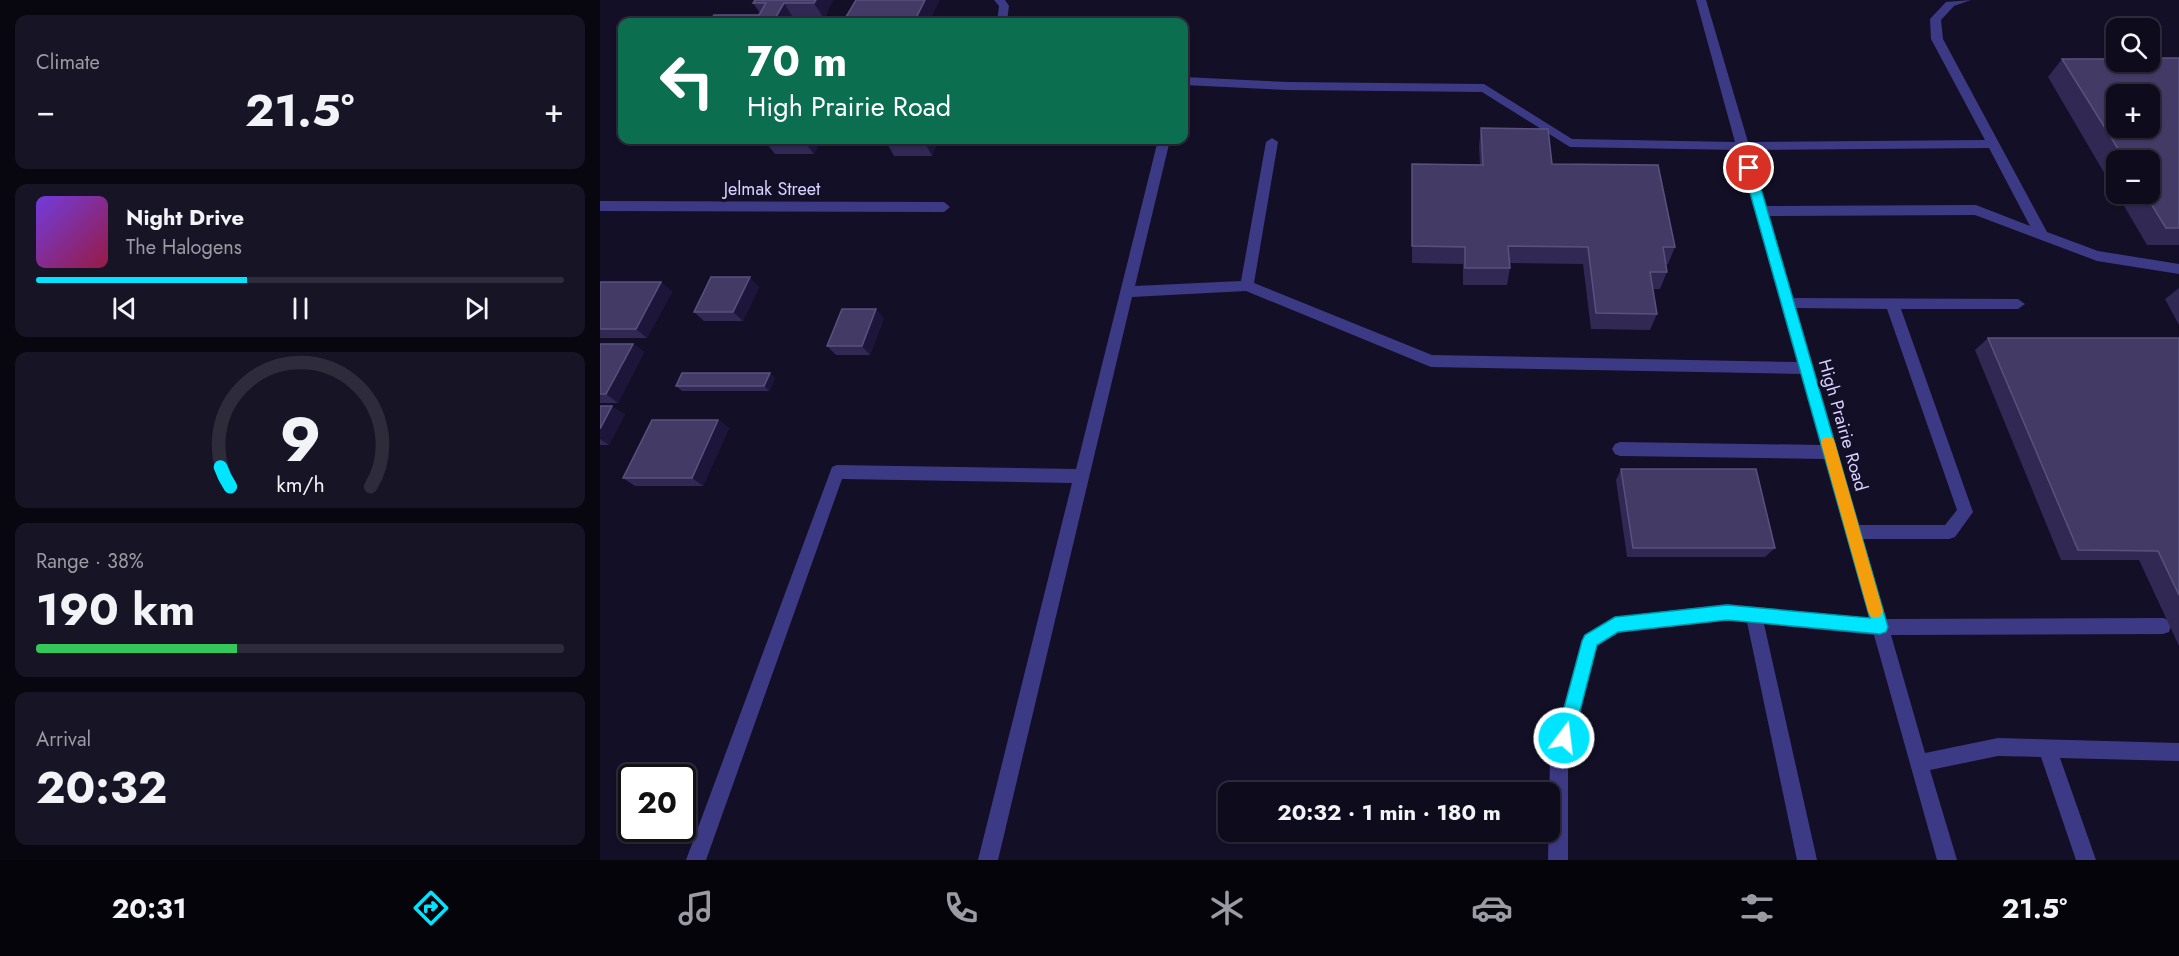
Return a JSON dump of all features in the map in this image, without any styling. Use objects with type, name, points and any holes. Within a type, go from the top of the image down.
[{"type":"street","points":[[999,0],[1004,6],[1002,18]]},
{"type":"street","name":"High Prairie Road","points":[[1701,0],[1947,860]]},
{"type":"street","points":[[1966,0],[1950,4],[1935,19],[1937,39],[2042,235]]},
{"type":"street","points":[[1188,81],[1287,86],[1484,88],[1570,143],[1743,146],[1994,144]]},
{"type":"street","points":[[1247,286],[1272,142]]},
{"type":"street","points":[[988,860],[1163,144]]},
{"type":"street","name":"Jelmak Street","points":[[602,210],[944,207]]},
{"type":"street","points":[[1761,211],[1976,210],[2097,256],[2179,269]]},
{"type":"street","points":[[1126,292],[1247,286],[1431,361],[1806,368]]},
{"type":"street","points":[[1788,303],[2018,304]]},
{"type":"street","points":[[1853,532],[1949,532],[1965,512],[1892,304]]},
{"type":"street","points":[[1620,449],[1830,452]]},
{"type":"street","points":[[696,860],[837,472],[1081,476]]},
{"type":"street","points":[[1558,860],[1559,757],[1590,641],[1615,625],[1727,612],[1754,616],[1810,618],[1880,627],[2163,626]]},
{"type":"street","points":[[1754,616],[1807,860]]},
{"type":"street","points":[[1920,764],[1998,747],[2179,752]]},
{"type":"street","points":[[2047,748],[2086,860]]},
{"type":"building","points":[[755,0],[816,0],[814,3],[784,3],[775,18],[712,18],[714,15],[759,15],[766,3],[753,3]]},
{"type":"building","points":[[856,0],[925,0],[916,18],[845,18]]},
{"type":"building","points":[[2160,58],[2179,58],[2179,228],[2166,228],[2151,204],[2160,204],[2160,150],[2119,150],[2111,138],[2160,138],[2160,84],[2106,84],[2106,130],[2062,59],[2106,59],[2106,72],[2160,72]]},
{"type":"building","points":[[1481,128],[1548,129],[1552,164],[1658,165],[1675,247],[1663,247],[1667,272],[1650,272],[1657,314],[1596,313],[1588,247],[1508,246],[1510,268],[1465,268],[1465,247],[1412,246],[1412,164],[1483,165]]},
{"type":"building","points":[[888,144],[926,144],[926,145]]},
{"type":"building","points":[[711,277],[750,277],[733,312],[694,312]]},
{"type":"building","points":[[600,282],[661,282],[636,329],[600,329]]},
{"type":"building","points":[[842,309],[876,309],[862,346],[827,346]]},
{"type":"building","points":[[1988,338],[2179,338],[2179,595],[2158,551],[2078,550]]},
{"type":"building","points":[[600,344],[633,344],[606,394],[600,394]]},
{"type":"building","points":[[682,373],[770,373],[764,386],[676,386]]},
{"type":"building","points":[[600,406],[612,406],[600,429]]},
{"type":"building","points":[[652,420],[718,420],[692,478],[623,478]]},
{"type":"building","points":[[1621,469],[1756,469],[1775,548],[1633,548]]},
{"type":"slow traffic","points":[[1828,443],[1876,611]]},
{"type":"route","points":[[1564,738],[1590,641],[1615,625],[1727,612],[1754,616],[1810,618],[1880,627],[1749,168]]}]
